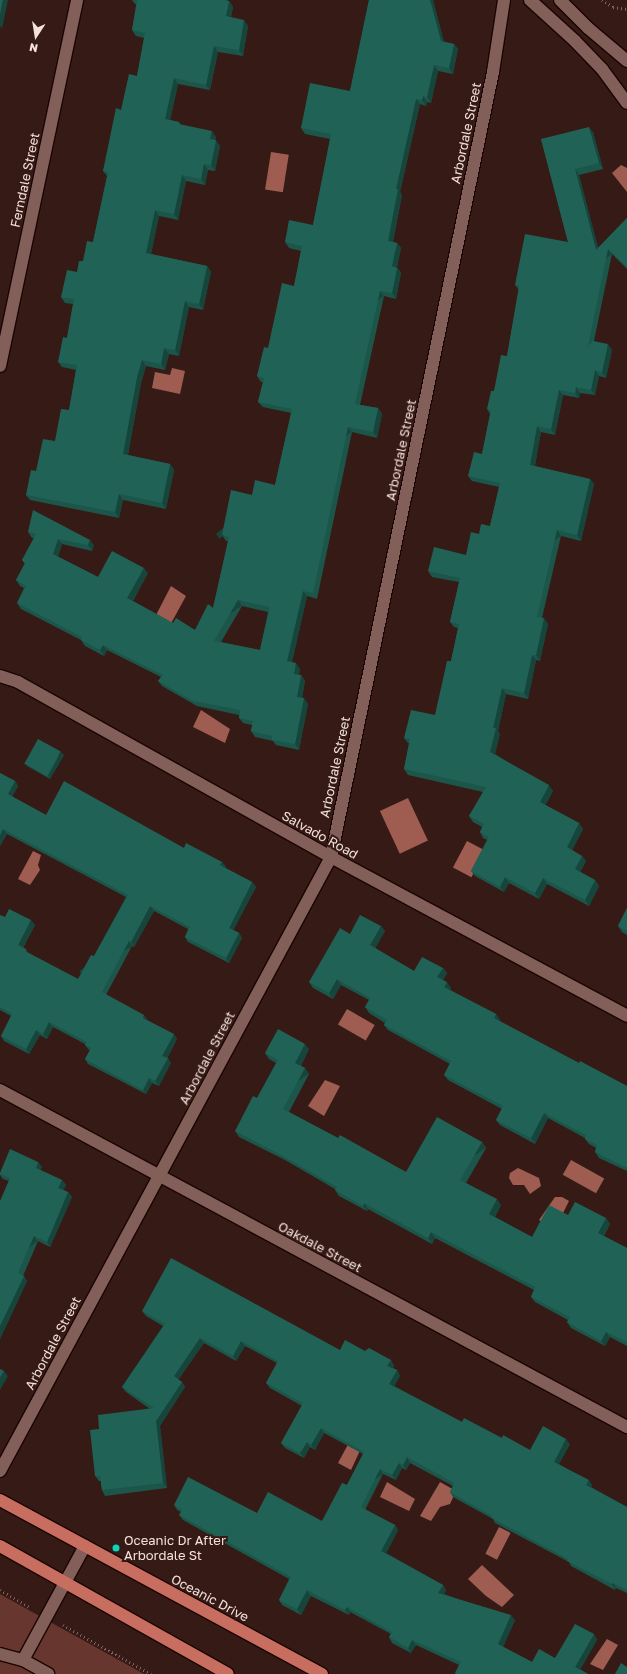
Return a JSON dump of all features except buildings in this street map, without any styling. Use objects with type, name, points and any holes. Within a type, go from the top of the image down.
[{"type":"main road","name":"Oceanic Drive","points":[[0,1500],[322,1674]]},
{"type":"main road","points":[[0,1546],[228,1674]]},
{"type":"street","name":"Ferndale Street","points":[[0,366],[77,0]]},
{"type":"street","name":"Arbordale Street","points":[[0,1471],[331,857],[493,72],[504,0]]},
{"type":"street","points":[[530,0],[591,58],[627,103]]},
{"type":"street","points":[[560,0],[588,28],[627,61]]},
{"type":"street","name":"Salvado Road","points":[[0,676],[18,682],[331,857],[627,1016]]},
{"type":"street","name":"Oakdale Street","points":[[0,1090],[159,1177],[627,1427]]},
{"type":"street","points":[[23,1660],[85,1546]]},
{"type":"street","points":[[0,1654],[23,1660],[48,1674]]},
{"type":"path","points":[[602,0],[612,7],[627,9]]},
{"type":"path","points":[[0,1590],[152,1674]]},
{"type":"shaded area","points":[[271,152],[289,155],[283,192],[265,190]]},
{"type":"shaded area","points":[[621,165],[627,168],[627,192],[612,173]]},
{"type":"shaded area","points":[[172,368],[185,371],[180,394],[152,388],[155,372],[170,375]]},
{"type":"shaded area","points":[[171,586],[186,596],[169,627],[155,617]]},
{"type":"shaded area","points":[[201,710],[230,729],[225,743],[193,727]]},
{"type":"shaded area","points":[[408,798],[428,841],[400,854],[380,811]]},
{"type":"shaded area","points":[[467,841],[486,851],[471,877],[453,867]]},
{"type":"shaded area","points":[[33,851],[41,855],[38,865],[40,870],[30,885],[18,879]]},
{"type":"shaded area","points":[[347,1009],[375,1025],[366,1041],[338,1025]]},
{"type":"shaded area","points":[[325,1080],[340,1086],[324,1116],[308,1106]]},
{"type":"shaded area","points":[[571,1160],[604,1178],[596,1193],[563,1175]]},
{"type":"shaded area","points":[[518,1168],[539,1178],[541,1186],[530,1194],[524,1185],[513,1185],[509,1178],[510,1173]]},
{"type":"shaded area","points":[[555,1197],[562,1197],[569,1201],[563,1213],[546,1224],[539,1220]]},
{"type":"shaded area","points":[[352,1437],[363,1444],[351,1470],[338,1463]]},
{"type":"shaded area","points":[[387,1482],[415,1499],[409,1511],[380,1497]]},
{"type":"shaded area","points":[[440,1482],[456,1491],[450,1504],[440,1507],[431,1521],[420,1516]]},
{"type":"shaded area","points":[[499,1527],[511,1533],[497,1560],[485,1554]]},
{"type":"shaded area","points":[[482,1565],[514,1595],[502,1607],[486,1596],[468,1579]]},
{"type":"shaded area","points":[[0,1594],[34,1613],[144,1674],[0,1674]]},
{"type":"shaded area","points":[[607,1639],[618,1645],[603,1670],[590,1664]]},
{"type":"place","name":"Oceanic Dr After Arbordale St","points":[[116,1548]]}]
